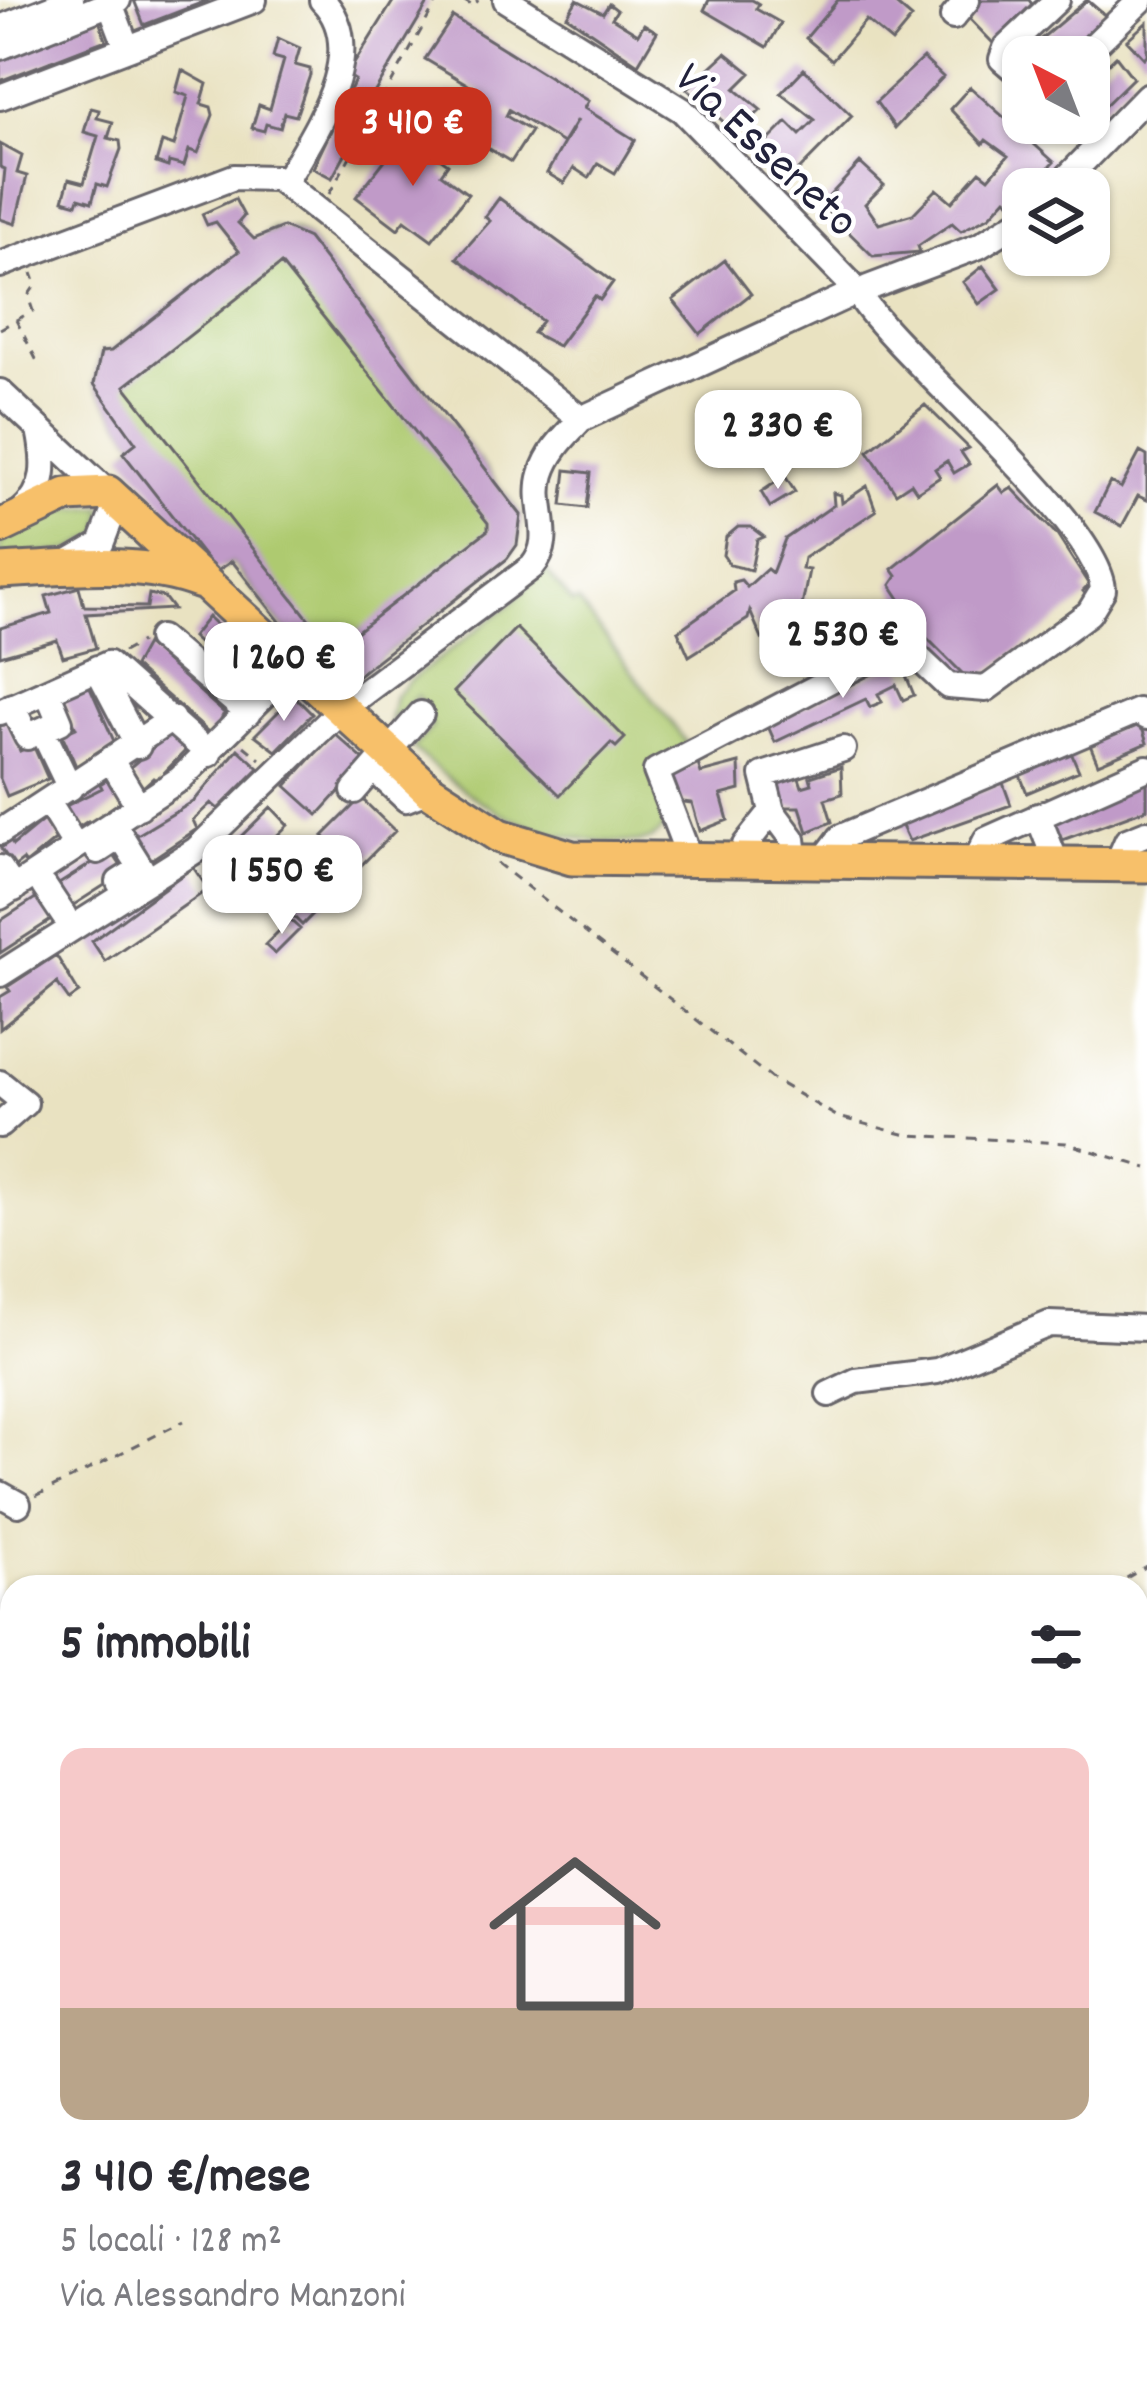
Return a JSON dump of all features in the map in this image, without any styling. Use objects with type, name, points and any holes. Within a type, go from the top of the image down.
[{"type":"main road","points":[[3,526],[67,495],[112,498],[341,709],[382,762],[500,836],[552,855],[742,864],[1132,865]]},
{"type":"main road","points":[[0,571],[165,572],[205,583]]},
{"type":"street","points":[[0,28],[71,0]]},
{"type":"street","points":[[0,97],[254,0]]},
{"type":"street","points":[[285,182],[341,64],[340,26],[322,0]]},
{"type":"street","name":"Via Esseneto","points":[[506,0],[682,110],[1010,457],[1094,557],[1102,574],[1098,603],[1040,653],[986,688],[948,686],[910,650],[892,648],[656,771],[691,862]]},
{"type":"street","points":[[1019,36],[1057,0]]},
{"type":"street","points":[[0,47],[114,2],[127,49]]},
{"type":"street","points":[[1101,36],[1132,3]]},
{"type":"street","points":[[1077,168],[1147,96]]},
{"type":"street","points":[[11,261],[234,177],[258,175],[285,182],[581,419]]},
{"type":"street","points":[[0,974],[196,850],[341,709],[384,682],[537,561],[546,542],[541,478],[554,447],[581,419],[857,292],[980,246],[1002,232]]},
{"type":"street","points":[[0,392],[112,498],[101,544],[58,568]]},
{"type":"street","points":[[3,526],[42,485],[46,461],[39,429]]},
{"type":"street","points":[[160,638],[248,713]]},
{"type":"street","points":[[47,691],[59,722],[27,736],[6,709],[102,666]]},
{"type":"street","points":[[102,666],[209,754]]},
{"type":"street","points":[[102,666],[138,746]]},
{"type":"street","points":[[4,885],[140,807],[209,754],[294,666]]},
{"type":"street","points":[[843,748],[763,775],[772,812],[809,863],[841,837],[885,817],[1138,710],[1147,717]]},
{"type":"street","points":[[3,821],[59,795],[172,719]]},
{"type":"street","points":[[354,791],[420,726]]},
{"type":"street","points":[[43,730],[76,847]]},
{"type":"street","points":[[112,762],[140,807]]},
{"type":"street","points":[[975,862],[986,840],[1147,768]]},
{"type":"street","points":[[742,864],[745,845],[772,812]]},
{"type":"street","points":[[1038,816],[1056,862]]},
{"type":"street","points":[[885,817],[900,863]]},
{"type":"street","points":[[1132,865],[1127,841],[1147,833]]},
{"type":"street","points":[[0,914],[121,836],[141,868],[0,958]]},
{"type":"street","points":[[44,886],[64,916]]},
{"type":"street","points":[[0,1083],[25,1103],[0,1125]]},
{"type":"street","points":[[829,1394],[856,1381],[937,1370],[1048,1324],[1147,1328]]},
{"type":"path","points":[[320,211],[438,0]]},
{"type":"path","points":[[463,0],[475,7],[478,0]]},
{"type":"path","points":[[0,329],[33,311],[28,296],[36,284],[11,261]]},
{"type":"path","points":[[16,320],[37,361]]},
{"type":"path","points":[[102,666],[152,636],[160,638]]},
{"type":"path","points":[[491,858],[772,1079],[838,1117],[907,1135],[1066,1143],[1147,1168]]},
{"type":"path","points":[[9,1499],[184,1421]]},
{"type":"green space","points":[[273,228],[294,229],[308,238],[521,515],[517,545],[507,559],[356,677],[339,673],[304,649],[232,562],[224,567],[131,447],[136,442],[94,384],[101,352],[111,351]]},
{"type":"green space","points":[[104,507],[100,533],[70,551],[0,556],[0,544],[51,510]]},
{"type":"green space","points":[[545,569],[573,604],[578,601],[686,742],[670,812],[652,839],[587,839],[506,816],[459,787],[413,748],[433,726],[414,709],[421,701],[417,696],[390,722],[395,696],[409,681],[511,604]]},
{"type":"building","points":[[134,0],[209,0],[144,25]]},
{"type":"building","points":[[394,0],[430,0],[364,110],[368,112],[332,178],[313,168],[355,80],[347,75]]},
{"type":"building","points":[[577,0],[603,13],[609,4],[617,10],[612,18],[638,34],[644,24],[657,32],[638,64],[567,16]]},
{"type":"building","points":[[709,0],[752,0],[759,4],[756,9],[781,23],[767,47],[704,10]]},
{"type":"building","points":[[838,0],[891,0],[912,18],[892,42],[866,20],[832,60],[806,38]]},
{"type":"building","points":[[975,0],[1029,0],[1032,4],[993,43],[963,12]]},
{"type":"building","points":[[1087,0],[1108,18],[1086,36],[1044,36]]},
{"type":"building","points":[[97,15],[106,40],[0,81],[0,53]]},
{"type":"building","points":[[453,17],[588,101],[584,108],[635,140],[615,173],[598,163],[589,178],[574,168],[564,183],[547,173],[577,120],[563,143],[509,110],[506,116],[531,131],[511,162],[437,117],[449,93],[474,107],[482,93],[425,59]]},
{"type":"building","points":[[1147,22],[1147,55],[1144,58],[1127,40]]},
{"type":"building","points":[[278,38],[300,48],[295,65],[310,69],[310,75],[296,116],[284,113],[280,128],[266,124],[264,131],[252,128],[259,105],[270,109],[284,60],[273,57]]},
{"type":"building","points":[[726,53],[751,73],[735,89],[761,110],[736,133],[687,89]]},
{"type":"building","points":[[1116,56],[1133,78],[1110,100],[1110,62]]},
{"type":"building","points":[[923,58],[943,77],[895,128],[876,102]]},
{"type":"building","points":[[804,69],[852,116],[786,183],[756,153],[787,122],[800,135],[815,120],[781,93]]},
{"type":"building","points":[[182,70],[207,84],[201,104],[211,107],[213,115],[198,153],[189,150],[184,166],[169,162],[168,167],[156,163],[162,142],[174,146],[188,96],[176,92]]},
{"type":"building","points":[[970,87],[1002,116],[1002,144],[1034,144],[1054,162],[1048,168],[1002,168],[1002,202],[990,216],[961,231],[952,223],[918,246],[920,252],[873,256],[821,205],[860,163],[884,185],[865,204],[879,224],[913,214],[937,189],[952,202],[980,171],[989,178],[1008,156],[986,140],[983,144],[950,109]]},
{"type":"building","points":[[91,108],[99,110],[97,118],[113,122],[108,138],[120,141],[121,149],[107,187],[97,184],[92,202],[79,198],[77,204],[63,200],[69,179],[84,183],[98,136],[84,132]]},
{"type":"building","points":[[406,133],[448,164],[441,174],[468,194],[432,240],[405,220],[398,229],[356,197]]},
{"type":"building","points":[[0,144],[22,156],[17,173],[27,176],[15,224],[0,219],[5,169],[0,167]]},
{"type":"building","points":[[499,198],[613,282],[600,300],[595,296],[558,346],[533,333],[542,321],[457,258],[490,221],[485,217]]},
{"type":"building","points":[[235,199],[244,216],[238,223],[254,239],[283,227],[308,238],[521,515],[517,545],[507,559],[356,677],[335,673],[293,638],[232,561],[216,572],[123,453],[136,443],[94,384],[101,352],[111,351],[239,251],[216,222],[207,225],[202,214]],"holes":[[[281,264],[488,523],[488,530],[338,646],[330,646],[125,386]]]},
{"type":"building","points":[[725,260],[751,294],[700,334],[673,300]]},
{"type":"building","points":[[983,266],[1000,289],[979,304],[963,282]]},
{"type":"building","points":[[925,405],[969,448],[961,452],[969,464],[954,473],[947,461],[935,469],[940,477],[917,492],[911,483],[896,493],[868,451]]},
{"type":"building","points":[[1140,452],[1147,456],[1147,500],[1138,496],[1122,526],[1095,512],[1110,482],[1121,488]]},
{"type":"building","points":[[566,470],[591,473],[587,508],[562,505]]},
{"type":"building","points":[[785,476],[795,492],[770,507],[761,492]]},
{"type":"building","points":[[998,485],[1004,493],[1012,488],[1057,535],[1089,585],[1083,591],[1088,597],[978,680],[972,674],[965,676],[924,635],[891,585],[897,576],[892,569]]},
{"type":"building","points":[[867,486],[876,511],[804,558],[802,569],[809,570],[801,611],[791,609],[788,622],[762,639],[750,611],[748,619],[689,656],[678,631],[734,591],[733,582],[741,580],[747,587],[767,569],[772,573],[785,539],[834,505],[833,493],[841,495],[842,503]]},
{"type":"building","points":[[738,527],[751,527],[764,537],[757,540],[751,570],[730,565],[723,555],[726,537]]},
{"type":"building","points":[[79,587],[84,606],[147,607],[149,594],[164,597],[173,609],[86,614],[96,648],[63,657],[57,640],[0,656],[0,628],[51,613],[46,596]]},
{"type":"building","points":[[208,617],[249,656],[230,672],[192,637]]},
{"type":"building","points":[[516,628],[625,738],[616,747],[611,743],[560,795],[454,692]]},
{"type":"building","points":[[146,644],[224,713],[213,736],[134,666]]},
{"type":"building","points":[[900,661],[914,695],[903,700],[896,685],[878,694],[882,702],[870,707],[866,699],[775,742],[767,724]]},
{"type":"building","points":[[89,685],[117,748],[76,766],[62,734],[76,728],[63,697]]},
{"type":"building","points":[[294,696],[312,714],[276,751],[255,735]]},
{"type":"building","points":[[6,719],[20,751],[33,745],[48,779],[7,796],[0,779],[0,722]]},
{"type":"building","points":[[1139,719],[1147,743],[1098,764],[1088,740]]},
{"type":"building","points":[[171,732],[186,750],[156,781],[153,778],[143,787],[128,769]]},
{"type":"building","points":[[334,733],[366,762],[318,815],[286,786]]},
{"type":"building","points":[[1069,748],[1079,771],[1027,793],[1018,770]]},
{"type":"building","points":[[238,749],[259,768],[218,809],[211,803],[193,820],[197,829],[149,861],[134,837],[194,801]]},
{"type":"building","points":[[739,763],[740,790],[721,795],[728,820],[700,831],[692,803],[675,801],[668,772],[698,764],[701,773]]},
{"type":"building","points":[[841,767],[842,794],[825,799],[832,822],[808,832],[800,807],[783,807],[774,777],[798,775],[802,787],[812,784],[810,777]]},
{"type":"building","points":[[111,777],[125,798],[91,824],[88,821],[77,828],[64,807],[102,788],[100,784]]},
{"type":"building","points":[[1147,781],[1147,809],[1054,843],[1044,819]]},
{"type":"building","points":[[1003,783],[1011,805],[909,841],[899,820]]},
{"type":"building","points":[[361,798],[395,831],[302,925],[284,907],[333,858],[325,850],[332,844],[323,836]]},
{"type":"building","points":[[271,807],[288,825],[244,867],[227,850]]},
{"type":"building","points":[[46,818],[59,837],[26,864],[23,860],[14,867],[1,848],[10,841],[13,845]]},
{"type":"building","points":[[111,851],[125,872],[72,906],[59,884]]},
{"type":"building","points":[[193,867],[208,889],[105,961],[92,941]]},
{"type":"building","points":[[37,897],[51,920],[0,953],[0,921]]},
{"type":"building","points":[[290,920],[300,929],[275,954],[265,945]]},
{"type":"building","points":[[56,955],[79,993],[69,1000],[57,983],[0,1029],[0,997],[10,991],[7,987]]}]
